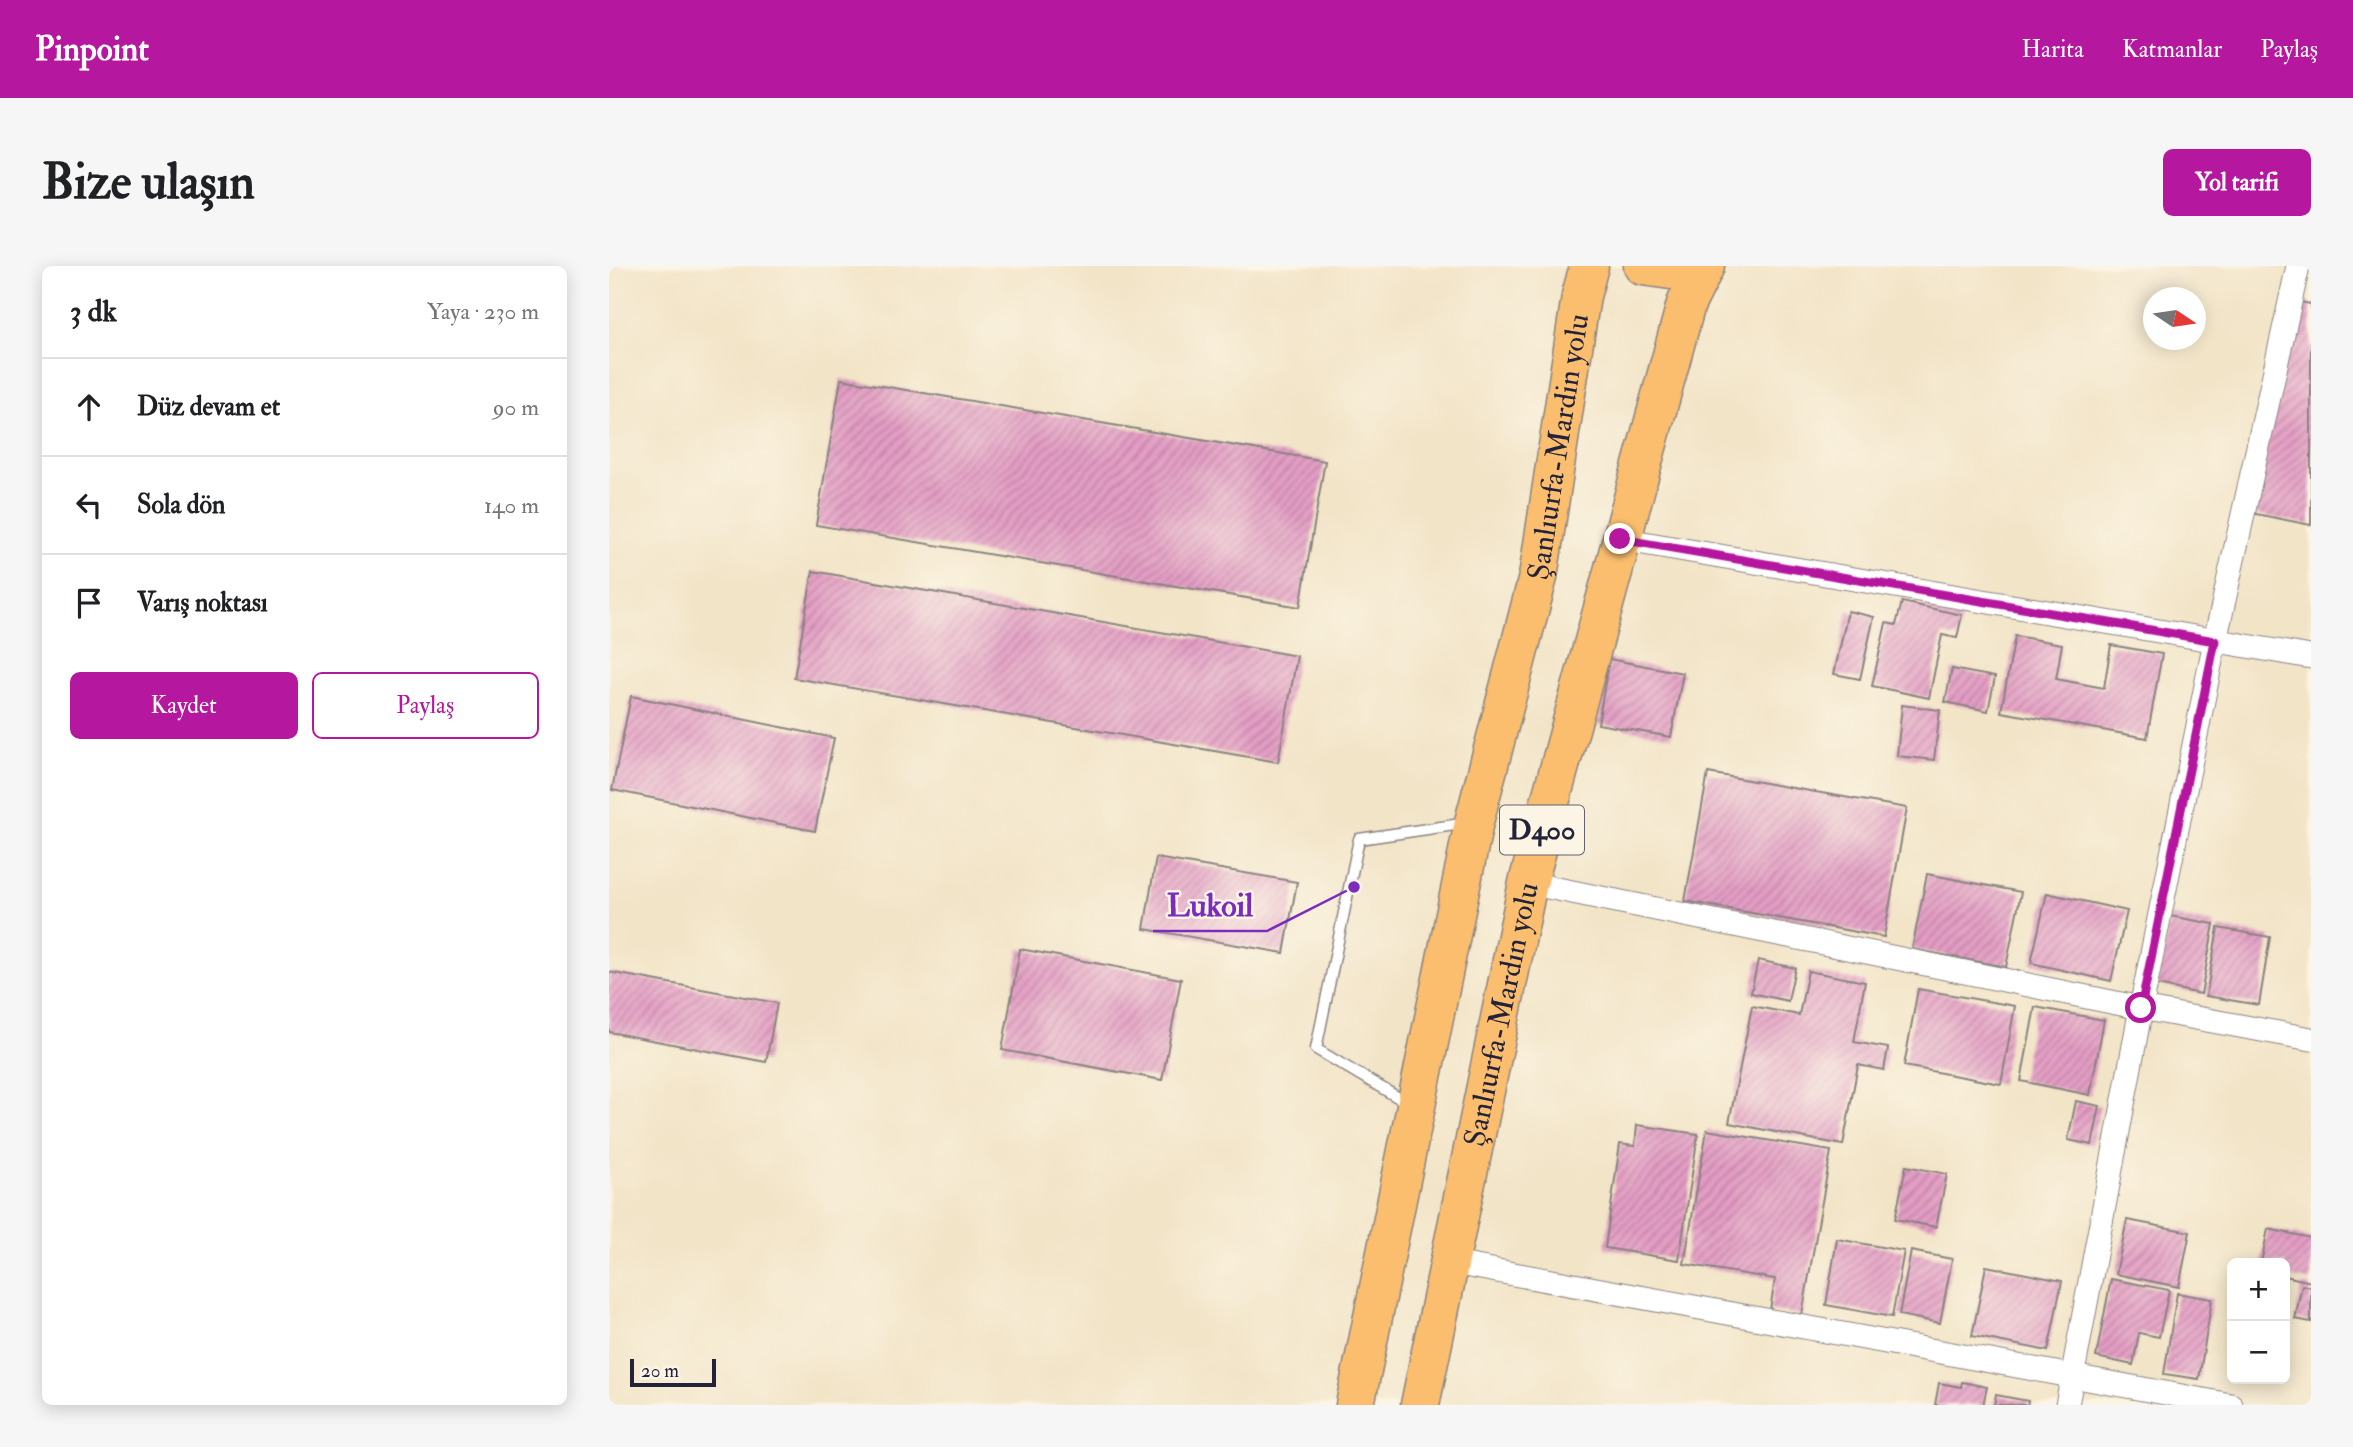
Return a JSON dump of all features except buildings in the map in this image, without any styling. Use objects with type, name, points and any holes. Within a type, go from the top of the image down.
[{"type":"highway","name":"Şanlıurfa-Mardin yolu","points":[[1355,1405],[1474,822],[1538,578],[1581,296],[1589,266]]},
{"type":"highway","points":[[1643,266],[1671,270],[1685,266]]},
{"type":"highway","name":"Şanlıurfa-Mardin yolu","points":[[1420,1405],[1528,883],[1686,304],[1705,266]]},
{"type":"street","points":[[2067,1405],[2141,1008],[2215,641],[2298,266]]},
{"type":"street","points":[[1620,539],[2311,657]]},
{"type":"street","points":[[1528,883],[2141,1008],[2311,1039]]},
{"type":"street","points":[[1448,1262],[2231,1405]]},
{"type":"lane","points":[[1415,1107],[1316,1049],[1359,839],[1474,822]]},
{"type":"place","name":"Lukoil","points":[[1354,887]]},
{"type":"route","points":[[1620,539],[2215,641],[2141,1008]]}]
